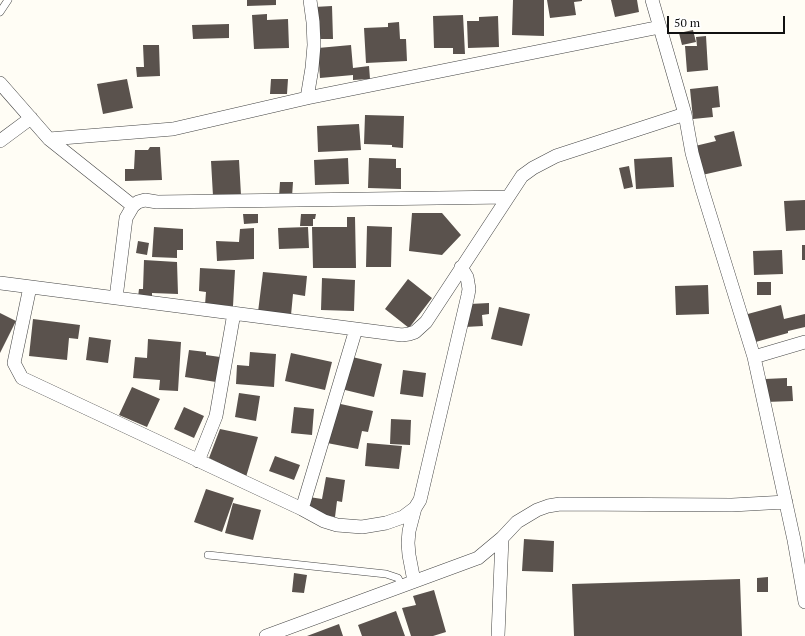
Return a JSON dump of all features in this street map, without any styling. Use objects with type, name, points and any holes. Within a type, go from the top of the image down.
[{"type":"street","points":[[307,98],[314,45],[310,0]]},
{"type":"street","points":[[652,0],[685,114],[692,153],[754,357],[786,502],[805,602]]},
{"type":"street","points":[[49,139],[173,128],[307,98],[660,27]]},
{"type":"street","points":[[0,83],[49,139],[133,206]]},
{"type":"street","points":[[0,283],[402,335],[415,332],[426,322],[522,176],[544,161],[685,114]]},
{"type":"street","points":[[0,141],[31,118]]},
{"type":"street","points":[[116,298],[126,218],[133,206],[138,202],[145,200],[158,202],[508,197]]},
{"type":"street","points":[[408,583],[410,562],[408,543],[412,519],[415,508],[423,491],[468,295],[467,278],[461,267]]},
{"type":"street","points":[[30,287],[14,363],[22,378],[302,509],[318,518],[337,525],[362,527],[386,523],[408,514],[415,508]]},
{"type":"street","points":[[198,461],[216,416],[234,314]]},
{"type":"street","points":[[302,509],[356,329]]},
{"type":"street","points":[[754,357],[805,342]]},
{"type":"street","points":[[266,636],[478,558],[526,515],[548,506],[560,504],[732,506],[786,502]]},
{"type":"street","points":[[498,636],[502,538]]},
{"type":"lane","points":[[0,12],[8,0]]},
{"type":"lane","points":[[208,555],[386,574],[408,583]]},
{"type":"building","points":[[247,0],[276,0],[276,5],[247,6]]},
{"type":"building","points":[[513,0],[544,0],[544,36],[512,35]]},
{"type":"building","points":[[547,0],[582,1],[574,2],[576,15],[550,18]]},
{"type":"building","points":[[611,0],[637,0],[639,12],[615,17]]},
{"type":"building","points":[[332,6],[333,39],[315,39],[314,7]]},
{"type":"building","points":[[267,14],[267,20],[288,19],[289,48],[254,49],[252,15]]},
{"type":"building","points":[[463,15],[465,54],[453,54],[453,48],[434,48],[433,16]]},
{"type":"building","points":[[498,16],[499,47],[468,48],[467,21],[479,21],[479,17]]},
{"type":"building","points":[[399,22],[400,39],[406,39],[407,61],[366,63],[364,28],[388,27],[388,23]]},
{"type":"building","points":[[229,24],[229,38],[193,39],[192,25]]},
{"type":"building","points":[[693,30],[696,42],[682,45],[679,33]]},
{"type":"building","points":[[706,36],[708,70],[687,72],[685,46],[697,46],[696,37]]},
{"type":"building","points":[[143,45],[159,45],[160,76],[137,77],[136,67],[144,67]]},
{"type":"building","points":[[351,45],[353,68],[369,66],[370,79],[353,80],[353,75],[320,78],[318,48]]},
{"type":"building","points":[[127,79],[133,108],[103,114],[97,84]]},
{"type":"building","points":[[271,79],[288,79],[287,94],[270,94]]},
{"type":"building","points":[[718,86],[720,107],[712,108],[713,117],[693,119],[690,89]]},
{"type":"building","points":[[365,115],[404,116],[403,148],[392,147],[392,145],[364,144]]},
{"type":"building","points":[[359,124],[361,150],[318,152],[317,126]]},
{"type":"building","points":[[734,131],[742,166],[702,175],[695,146],[716,141],[714,136]]},
{"type":"building","points":[[150,147],[160,147],[162,180],[125,181],[125,169],[134,169],[135,150],[148,150]]},
{"type":"building","points":[[672,157],[674,187],[636,189],[634,159]]},
{"type":"building","points":[[348,158],[349,184],[315,185],[314,160]]},
{"type":"building","points":[[369,158],[396,159],[396,168],[401,168],[401,189],[368,188]]},
{"type":"building","points":[[239,160],[241,195],[213,196],[211,161]]},
{"type":"building","points":[[629,166],[633,187],[624,189],[619,168]]},
{"type":"building","points":[[280,182],[293,182],[292,197],[279,197]]},
{"type":"building","points":[[805,200],[805,230],[786,231],[784,201]]},
{"type":"building","points":[[412,213],[442,213],[461,235],[442,255],[409,251]]},
{"type":"building","points":[[243,214],[258,214],[258,223],[244,224]]},
{"type":"building","points":[[301,214],[316,214],[315,219],[313,219],[313,226],[300,226]]},
{"type":"building","points":[[347,217],[355,217],[356,268],[313,268],[312,227],[347,227]]},
{"type":"building","points":[[367,226],[392,227],[391,267],[366,267]]},
{"type":"building","points":[[154,227],[183,229],[183,250],[177,250],[177,258],[152,257]]},
{"type":"building","points":[[308,227],[309,248],[279,249],[278,228]]},
{"type":"building","points":[[254,228],[254,259],[217,261],[216,241],[239,242],[240,229]]},
{"type":"building","points":[[138,241],[149,243],[147,255],[136,253]]},
{"type":"building","points":[[802,245],[805,245],[805,260],[802,260]]},
{"type":"building","points":[[782,250],[783,274],[754,275],[753,251]]},
{"type":"building","points":[[144,260],[177,262],[178,294],[152,293],[152,300],[138,297],[139,289],[143,289]]},
{"type":"building","points":[[200,268],[235,270],[233,306],[205,305],[206,292],[199,291]]},
{"type":"building","points":[[263,272],[307,276],[305,296],[293,294],[291,315],[258,312]]},
{"type":"building","points":[[322,278],[355,280],[354,311],[321,310]]},
{"type":"building","points":[[408,279],[432,298],[409,328],[385,309]]},
{"type":"building","points":[[757,282],[771,282],[771,295],[757,295]]},
{"type":"building","points":[[708,285],[709,314],[676,315],[675,286]]},
{"type":"building","points":[[489,303],[489,314],[482,315],[483,326],[465,327],[470,304]]},
{"type":"building","points":[[781,305],[784,319],[805,314],[805,327],[752,343],[744,315]]},
{"type":"building","points":[[499,307],[530,314],[522,346],[491,339]]},
{"type":"building","points":[[0,313],[16,321],[0,353]]},
{"type":"building","points":[[33,319],[80,325],[78,339],[69,338],[67,360],[29,356]]},
{"type":"building","points":[[89,337],[111,340],[108,363],[86,360]]},
{"type":"building","points":[[148,339],[181,342],[178,391],[159,390],[160,380],[133,378],[135,357],[147,358]]},
{"type":"building","points":[[189,350],[206,352],[206,355],[220,357],[216,382],[185,377]]},
{"type":"building","points":[[250,352],[276,354],[274,387],[236,384],[237,365],[249,366]]},
{"type":"building","points":[[291,353],[332,362],[325,390],[285,381]]},
{"type":"building","points":[[348,356],[382,364],[374,397],[341,389]]},
{"type":"building","points":[[403,370],[426,373],[423,397],[400,394]]},
{"type":"building","points":[[787,378],[787,386],[792,386],[793,401],[766,402],[765,379]]},
{"type":"building","points":[[132,387],[160,399],[147,427],[119,415]]},
{"type":"building","points":[[239,393],[260,396],[256,421],[235,417]]},
{"type":"building","points":[[336,403],[373,411],[368,432],[362,431],[358,449],[327,443]]},
{"type":"building","points":[[184,407],[204,416],[194,438],[174,429]]},
{"type":"building","points":[[294,407],[314,409],[312,435],[291,433]]},
{"type":"building","points":[[391,419],[411,420],[410,445],[390,444]]},
{"type":"building","points":[[220,429],[258,437],[246,477],[209,458]]},
{"type":"building","points":[[367,443],[402,446],[399,469],[365,466]]},
{"type":"building","points":[[275,456],[300,465],[294,480],[269,471]]},
{"type":"building","points":[[326,477],[345,480],[342,502],[337,501],[335,517],[307,513],[309,497],[322,499]]},
{"type":"building","points":[[206,489],[234,498],[222,532],[194,522]]},
{"type":"building","points":[[233,503],[261,510],[253,540],[225,533]]},
{"type":"building","points":[[524,539],[554,541],[553,572],[522,571]]},
{"type":"building","points":[[294,573],[307,575],[304,593],[292,592]]},
{"type":"building","points":[[768,577],[768,592],[757,592],[757,578]]},
{"type":"building","points":[[740,579],[742,636],[574,636],[572,584]]},
{"type":"building","points":[[434,590],[446,632],[433,636],[411,636],[402,608],[416,605],[413,596]]},
{"type":"building","points":[[396,611],[405,636],[362,636],[358,625]]},
{"type":"building","points":[[339,624],[343,636],[307,636]]}]
